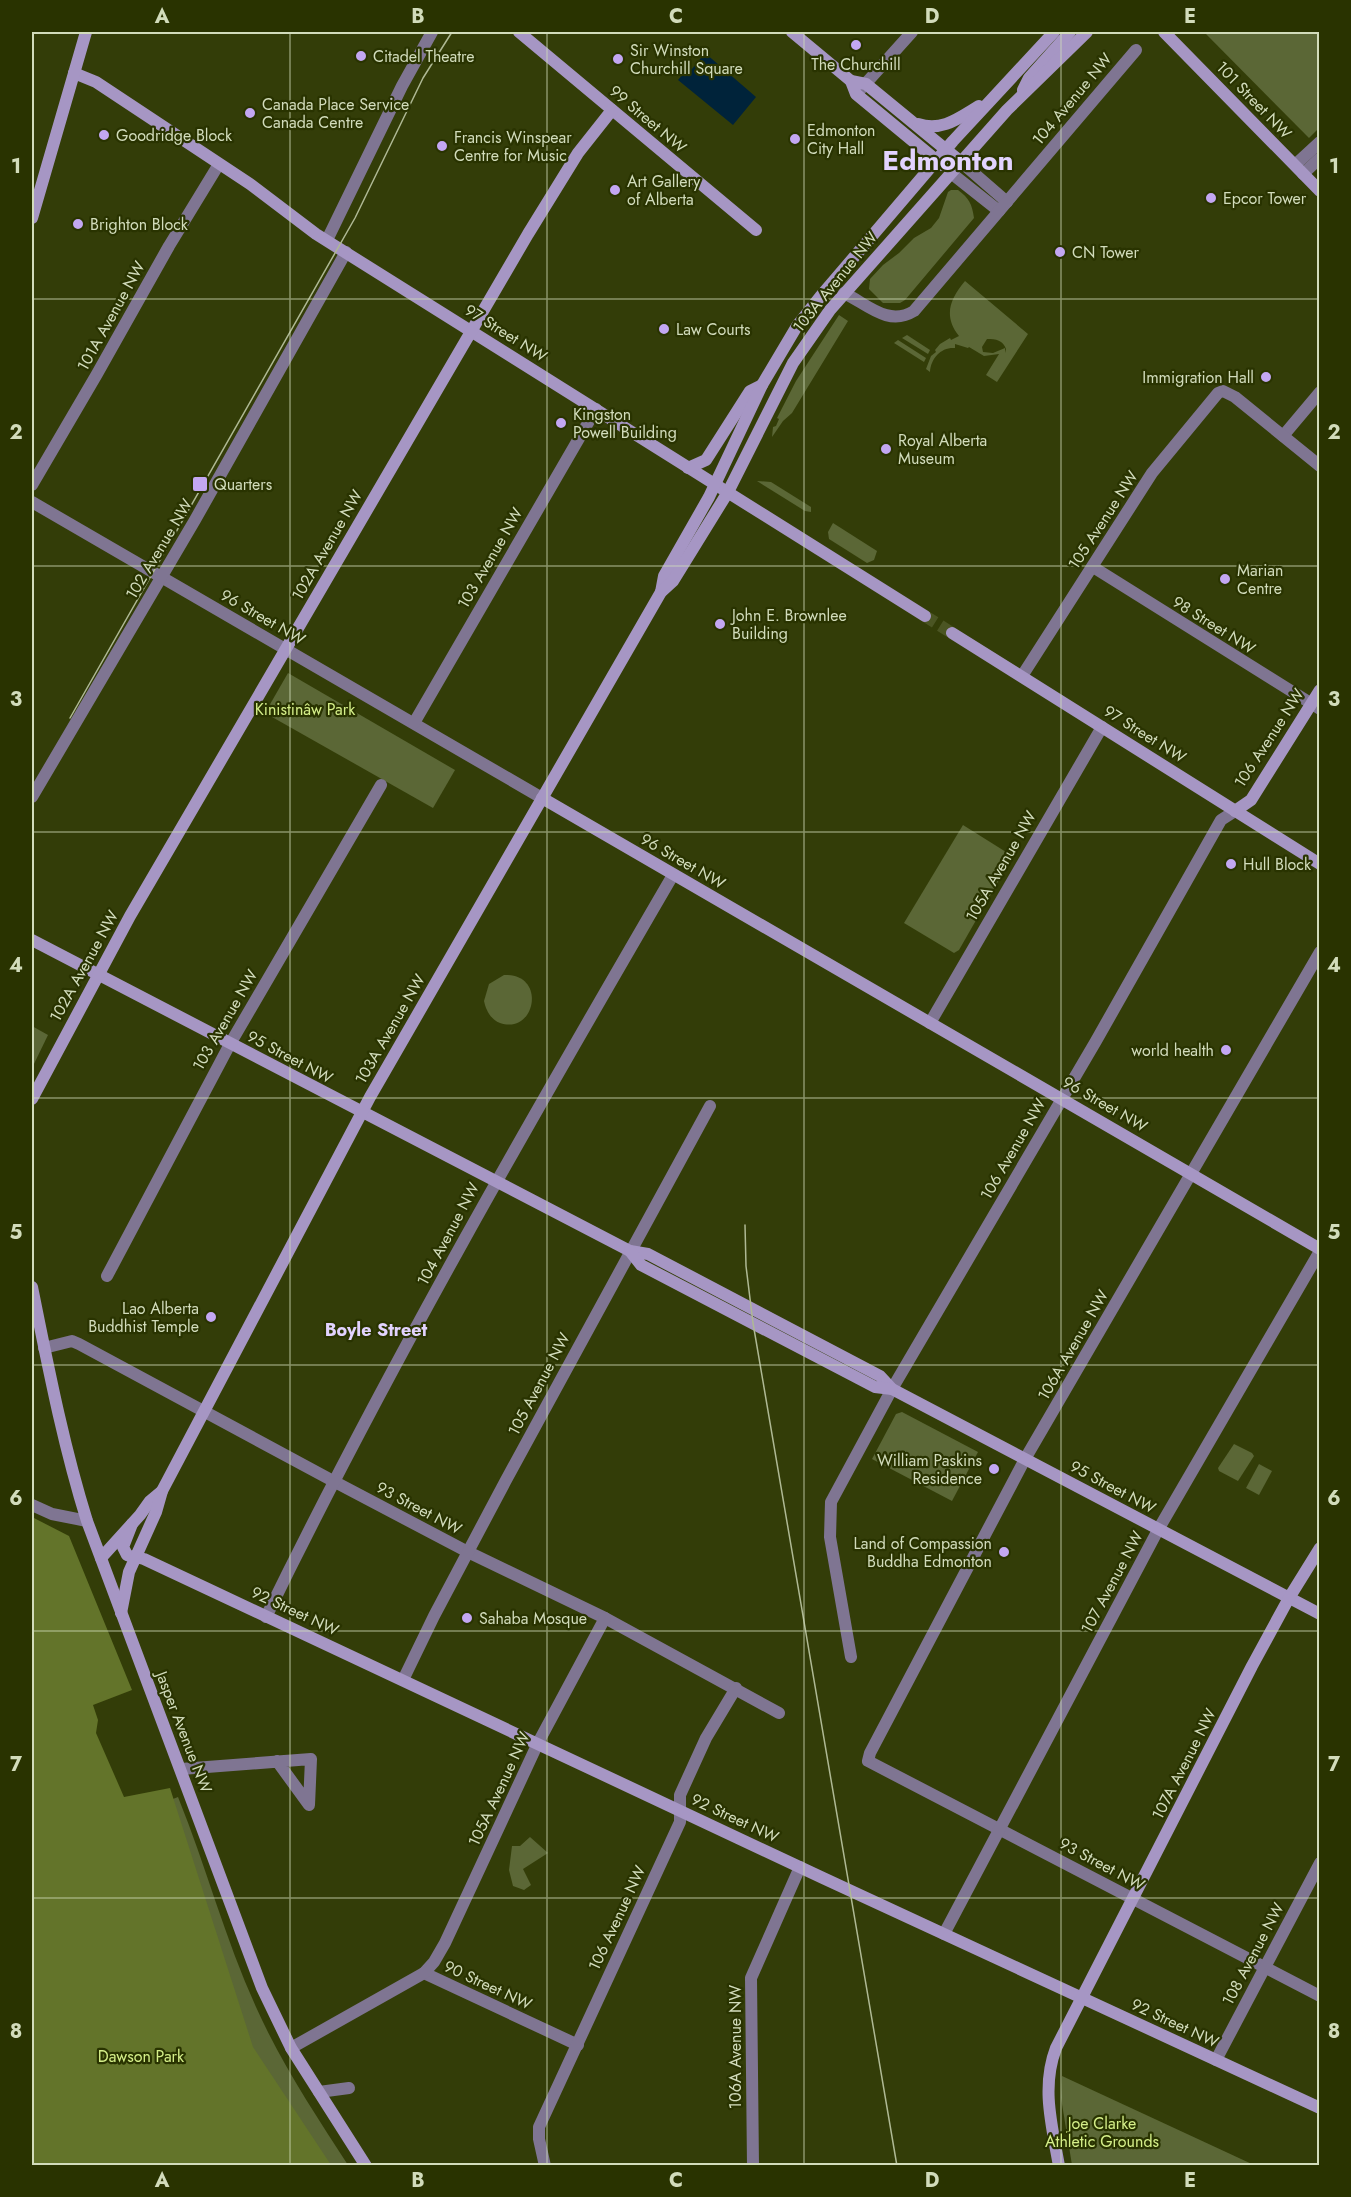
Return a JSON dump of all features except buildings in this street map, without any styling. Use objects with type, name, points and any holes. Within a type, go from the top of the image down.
[{"type":"main road","points":[[32,218],[86,32]]},
{"type":"main road","name":"99 Street NW","points":[[519,32],[756,230]]},
{"type":"main road","points":[[792,32],[851,81],[866,84],[961,162]]},
{"type":"main road","name":"103A Avenue NW","points":[[661,592],[664,576],[715,484],[762,386],[797,326],[936,160],[1054,32]]},
{"type":"main road","points":[[1018,99],[1029,78],[1070,32]]},
{"type":"main road","name":"103A Avenue NW","points":[[121,1613],[129,1572],[156,1512],[162,1491],[361,1112],[661,592],[673,581],[728,492],[793,363],[816,328],[844,293],[951,172],[1018,99],[1087,32]]},
{"type":"main road","name":"101 Street NW","points":[[1164,32],[1320,191]]},
{"type":"main road","name":"97 Street NW","points":[[74,73],[96,82],[250,184],[327,240],[925,616]]},
{"type":"main road","points":[[851,81],[856,94],[951,172]]},
{"type":"main road","points":[[914,122],[927,127],[950,124],[990,99]]},
{"type":"main road","name":"102A Avenue NW","points":[[32,1099],[97,974],[471,331],[569,166],[612,110]]},
{"type":"main road","points":[[829,286],[844,293]]},
{"type":"main road","points":[[688,468],[706,460],[750,391],[762,386]]},
{"type":"main road","name":"97 Street NW","points":[[952,633],[1320,864]]},
{"type":"main road","name":"106 Avenue NW","points":[[1235,810],[1251,800],[1315,706],[1320,690]]},
{"type":"main road","name":"96 Street NW","points":[[542,798],[1062,1098],[1320,1250]]},
{"type":"main road","name":"95 Street NW","points":[[32,939],[630,1251],[648,1254],[667,1263],[880,1376],[892,1389],[1320,1614]]},
{"type":"main road","name":"Jasper Avenue NW","points":[[32,1287],[69,1465],[87,1521],[262,1988],[291,2048],[366,2166]]},
{"type":"main road","name":"103A Avenue NW","points":[[101,1558],[150,1501],[162,1491]]},
{"type":"main road","points":[[132,1524],[123,1547],[127,1554],[136,1558]]},
{"type":"main road","name":"107A Avenue NW","points":[[1059,2166],[1048,2104],[1048,2074],[1056,2048],[1289,1598],[1320,1548]]},
{"type":"main road","name":"92 Street NW","points":[[136,1558],[144,1559],[1320,2108]]},
{"type":"street","points":[[327,240],[402,86],[432,32]]},
{"type":"street","points":[[856,94],[912,32]]},
{"type":"street","name":"104 Avenue NW","points":[[844,293],[890,317],[904,316],[919,307],[1136,50]]},
{"type":"street","points":[[1299,170],[1320,142]]},
{"type":"street","points":[[1299,170],[1320,158]]},
{"type":"street","points":[[961,162],[1003,206]]},
{"type":"street","name":"101A Avenue NW","points":[[32,485],[169,246],[219,164]]},
{"type":"street","points":[[951,172],[1003,206]]},
{"type":"street","name":"102 Avenue NW","points":[[32,797],[195,520],[346,252]]},
{"type":"street","name":"105 Avenue NW","points":[[1022,676],[1152,473],[1218,393],[1223,391],[1235,397],[1282,436]]},
{"type":"street","points":[[1320,392],[1282,436],[1320,466]]},
{"type":"street","name":"103 Avenue NW","points":[[414,723],[596,409]]},
{"type":"street","name":"96 Street NW","points":[[32,502],[542,798]]},
{"type":"street","name":"98 Street NW","points":[[1093,567],[1315,706]]},
{"type":"street","name":"105A Avenue NW","points":[[930,1023],[1102,727]]},
{"type":"street","name":"103 Avenue NW","points":[[107,1276],[230,1044],[381,785]]},
{"type":"street","name":"106 Avenue NW","points":[[851,1657],[830,1537],[831,1502],[892,1389],[1221,820],[1235,810]]},
{"type":"street","name":"104 Avenue NW","points":[[266,1617],[370,1415],[495,1182],[673,875]]},
{"type":"street","name":"106A Avenue NW","points":[[868,1761],[870,1753],[1025,1459],[1320,952]]},
{"type":"street","name":"105 Avenue NW","points":[[404,1680],[505,1482],[710,1106]]},
{"type":"street","name":"107 Avenue NW","points":[[944,1934],[1158,1530],[1320,1250]]},
{"type":"street","name":"93 Street NW","points":[[44,1348],[72,1341],[79,1344],[468,1552],[605,1618],[779,1713]]},
{"type":"street","points":[[32,1504],[52,1514],[87,1521]]},
{"type":"street","name":"105A Avenue NW","points":[[424,1973],[434,1962],[445,1943],[538,1743],[605,1618]]},
{"type":"street","name":"106 Avenue NW","points":[[545,2166],[539,2139],[539,2127],[680,1822],[680,1795],[698,1754],[736,1688]]},
{"type":"street","points":[[180,1769],[277,1761]]},
{"type":"street","name":"93 Street NW","points":[[868,1761],[1320,1996]]},
{"type":"street","name":"108 Avenue NW","points":[[1216,2060],[1320,1863]]},
{"type":"street","name":"106A Avenue NW","points":[[753,2166],[751,1978],[800,1867]]},
{"type":"street","name":"90 Street NW","points":[[291,2048],[424,1973],[578,2045]]},
{"type":"street","points":[[319,2092],[349,2088]]},
{"type":"green space","points":[[1204,32],[1319,32],[1319,128],[1309,138]]},
{"type":"green space","points":[[958,190],[967,199],[974,218],[905,300],[900,303],[883,303],[869,289],[870,279],[914,238],[931,228],[939,218],[948,192]]},
{"type":"green space","points":[[965,281],[1028,334],[997,382],[986,375],[999,354],[984,356],[969,347],[955,344],[955,348],[945,349],[938,354],[932,362],[930,372],[926,369],[931,356],[940,344],[959,336],[951,322],[950,308],[955,294]],"holes":[[[987,339],[1003,344],[1006,349],[1005,353],[1005,348],[993,353],[983,352],[982,347]]]},
{"type":"green space","points":[[839,315],[848,321],[792,413],[772,437],[773,427],[776,426],[779,419],[777,418],[796,381]]},
{"type":"green space","points":[[907,335],[930,350],[928,354],[902,338]]},
{"type":"green space","points":[[898,340],[926,358],[924,362],[894,343]]},
{"type":"green space","points":[[757,481],[771,482],[811,507],[811,512],[805,511]]},
{"type":"green space","points":[[833,523],[877,551],[874,560],[867,563],[829,539],[828,532]]},
{"type":"green space","name":"Kinistinâw Park","points":[[288,673],[455,770],[433,808],[265,713]]},
{"type":"green space","points":[[963,825],[1006,852],[1011,859],[959,950],[954,953],[904,923]]},
{"type":"green space","points":[[504,975],[518,977],[527,983],[531,992],[532,1003],[528,1013],[522,1020],[512,1024],[500,1023],[491,1017],[484,1001],[489,984]]},
{"type":"green space","points":[[32,1026],[48,1035],[32,1068]]},
{"type":"green space","points":[[902,1412],[978,1452],[952,1501],[872,1459],[896,1414]]},
{"type":"green space","points":[[1234,1444],[1254,1456],[1238,1481],[1219,1471],[1218,1468]]},
{"type":"green space","points":[[1259,1464],[1272,1471],[1259,1495],[1246,1488]]},
{"type":"green space","name":"Dawson Park","points":[[32,1517],[69,1536],[132,1690],[93,1705],[98,1720],[96,1733],[124,1797],[170,1788],[253,2047],[331,2165],[32,2165]]},
{"type":"green space","points":[[178,1797],[256,2007],[287,2068],[348,2165],[312,2165],[245,2059],[150,1808]]},
{"type":"green space","points":[[530,1837],[548,1853],[523,1869],[531,1885],[524,1890],[513,1886],[509,1870],[512,1846],[520,1846]]},
{"type":"green space","name":"Joe Clarke Athletic Grounds","points":[[1062,2076],[1254,2165],[1072,2165],[1061,2098]]},
{"type":"water","points":[[705,53],[756,97],[733,125],[678,80],[689,67],[692,69]]},
{"type":"tunnel","points":[[925,616],[952,633]]},
{"type":"tram line","points":[[70,718],[355,218],[423,78],[452,32]]},
{"type":"tram line","points":[[745,1225],[746,1266],[753,1323],[897,2166]]},
{"type":"place","name":"The Churchill","points":[[856,45]]},
{"type":"place","name":"Citadel Theatre","points":[[361,56]]},
{"type":"place","name":"Sir Winston Churchill Square","points":[[618,59]]},
{"type":"place","name":"Canada Place Service Canada Centre","points":[[250,113]]},
{"type":"place","name":"Goodridge Block","points":[[104,135]]},
{"type":"place","name":"Edmonton City Hall","points":[[795,139]]},
{"type":"place","name":"Francis Winspear Centre for Music","points":[[442,146]]},
{"type":"place","name":"Art Gallery of Alberta","points":[[615,190]]},
{"type":"place","name":"Epcor Tower","points":[[1211,198]]},
{"type":"place","name":"Brighton Block","points":[[78,224]]},
{"type":"place","name":"CN Tower","points":[[1060,252]]},
{"type":"place","name":"Law Courts","points":[[664,329]]},
{"type":"place","name":"Immigration Hall","points":[[1266,377]]},
{"type":"place","name":"Kingston Powell Building","points":[[561,423]]},
{"type":"place","name":"Royal Alberta Museum","points":[[886,449]]},
{"type":"place","name":"Quarters","points":[[200,484]]},
{"type":"place","name":"Marian Centre","points":[[1225,579]]},
{"type":"place","name":"John E. Brownlee Building","points":[[720,624]]},
{"type":"place","name":"Hull Block","points":[[1231,864]]},
{"type":"place","name":"world health","points":[[1226,1050]]},
{"type":"place","name":"Lao Alberta Buddhist Temple","points":[[211,1317]]},
{"type":"place","name":"William Paskins Residence","points":[[994,1469]]},
{"type":"place","name":"Land of Compassion Buddha Edmonton","points":[[1004,1552]]},
{"type":"place","name":"Sahaba Mosque","points":[[467,1618]]},
{"type":"district","name":"Edmonton","points":[[948,160]]},
{"type":"district","name":"Boyle Street","points":[[376,1330]]}]
